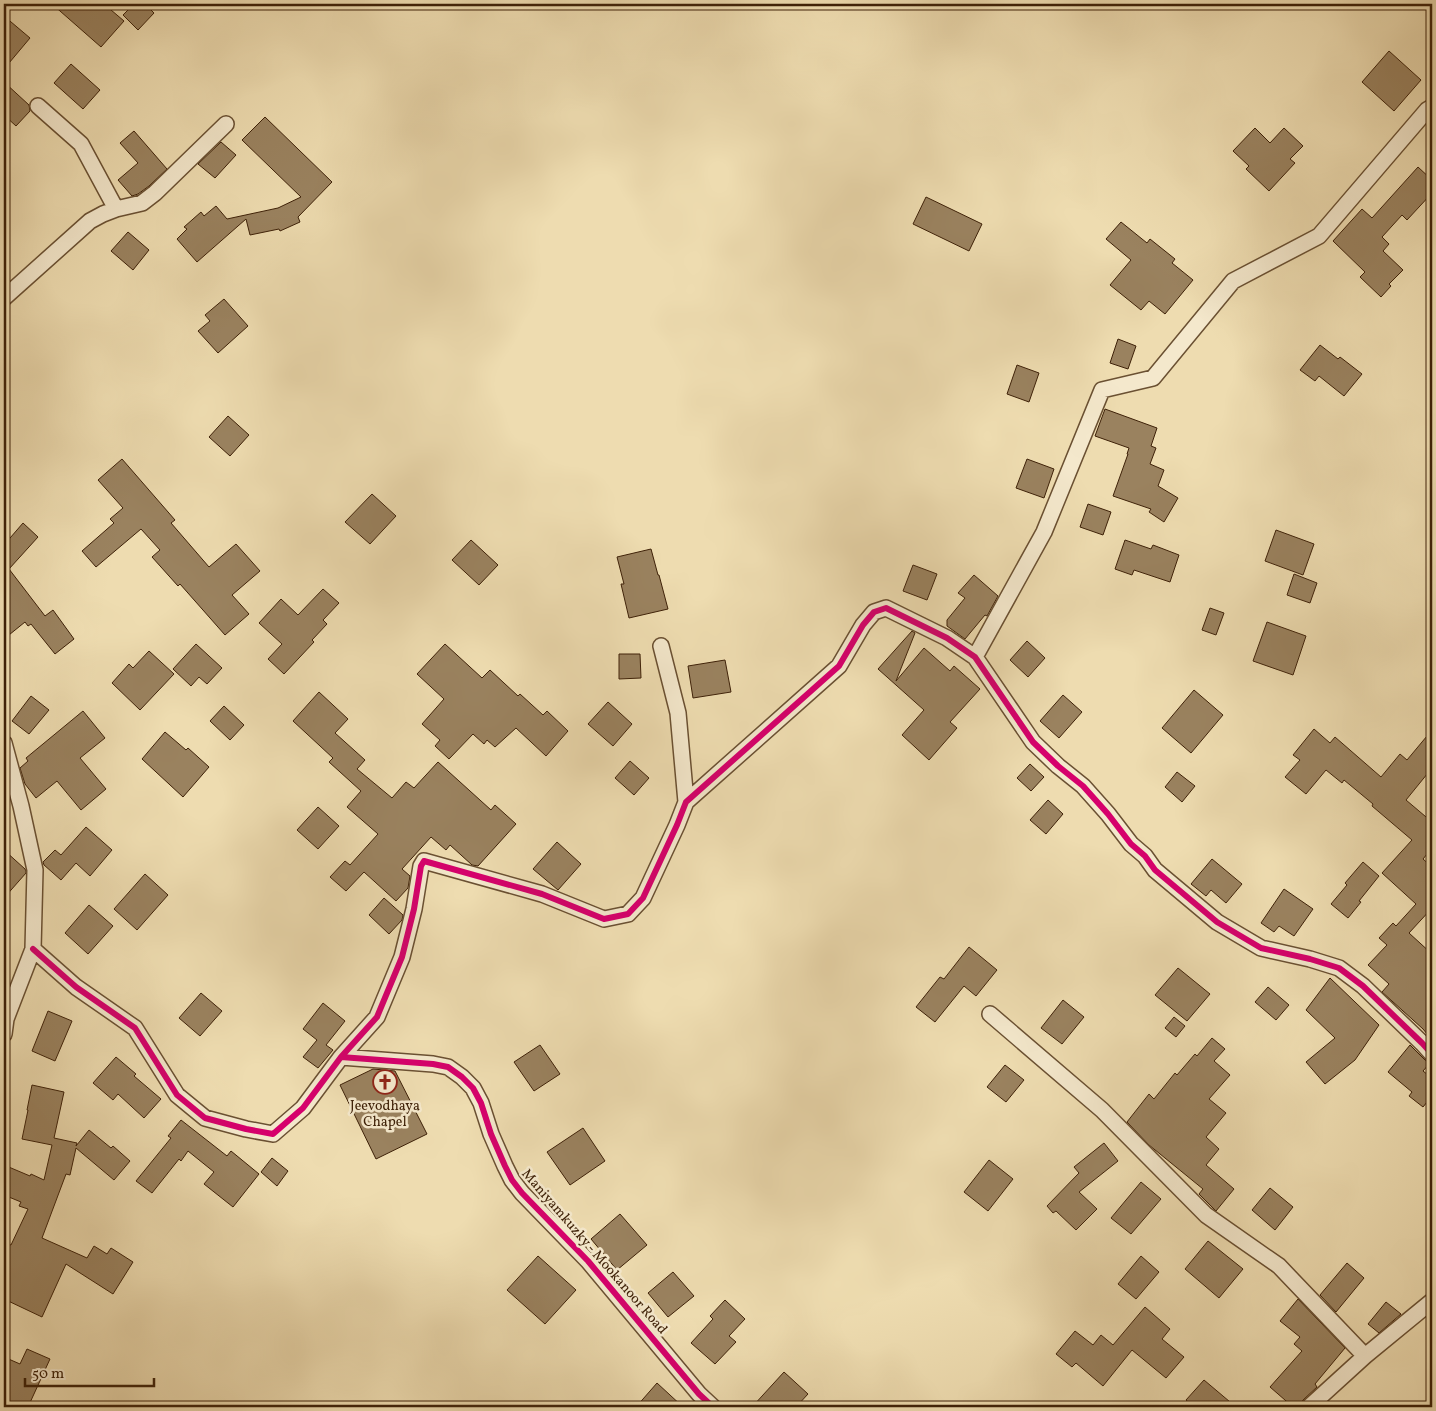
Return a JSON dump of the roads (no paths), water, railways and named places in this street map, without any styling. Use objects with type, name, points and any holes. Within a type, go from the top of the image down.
[{"type":"street","points":[[38,106],[81,144],[116,209]]},
{"type":"street","points":[[975,657],[1044,532],[1102,390],[1153,378],[1233,281],[1319,236],[1427,110],[1432,107]]},
{"type":"street","points":[[4,298],[90,221],[116,209],[142,203],[226,124]]},
{"type":"street","points":[[686,802],[839,666],[863,625],[874,612],[886,608],[946,638],[975,657],[1033,742],[1058,766],[1083,786],[1131,844],[1145,856],[1156,870],[1216,922],[1261,948],[1310,959],[1339,968],[1363,986],[1432,1054]]},
{"type":"street","points":[[33,949],[76,987],[135,1028],[177,1095],[205,1118],[273,1134],[303,1108],[341,1057],[377,1017],[402,956],[414,909],[421,866],[424,861],[542,894],[604,918],[628,914],[643,898],[686,802],[678,713],[661,646]]},
{"type":"street","points":[[4,743],[21,806],[35,870],[33,949],[6,1019],[4,1034]]},
{"type":"street","points":[[990,1014],[1102,1110],[1206,1215],[1279,1266],[1365,1356]]},
{"type":"street","name":"Maniyamkuzky - Mookanoor Road","points":[[341,1057],[433,1064],[448,1067],[462,1077],[473,1088],[481,1103],[491,1134],[512,1180],[522,1193],[588,1260],[699,1394],[713,1407]]},
{"type":"street","points":[[1309,1407],[1365,1356],[1432,1301]]},
{"type":"place","name":"Jeevodhaya Chapel","points":[[385,1082]]}]
